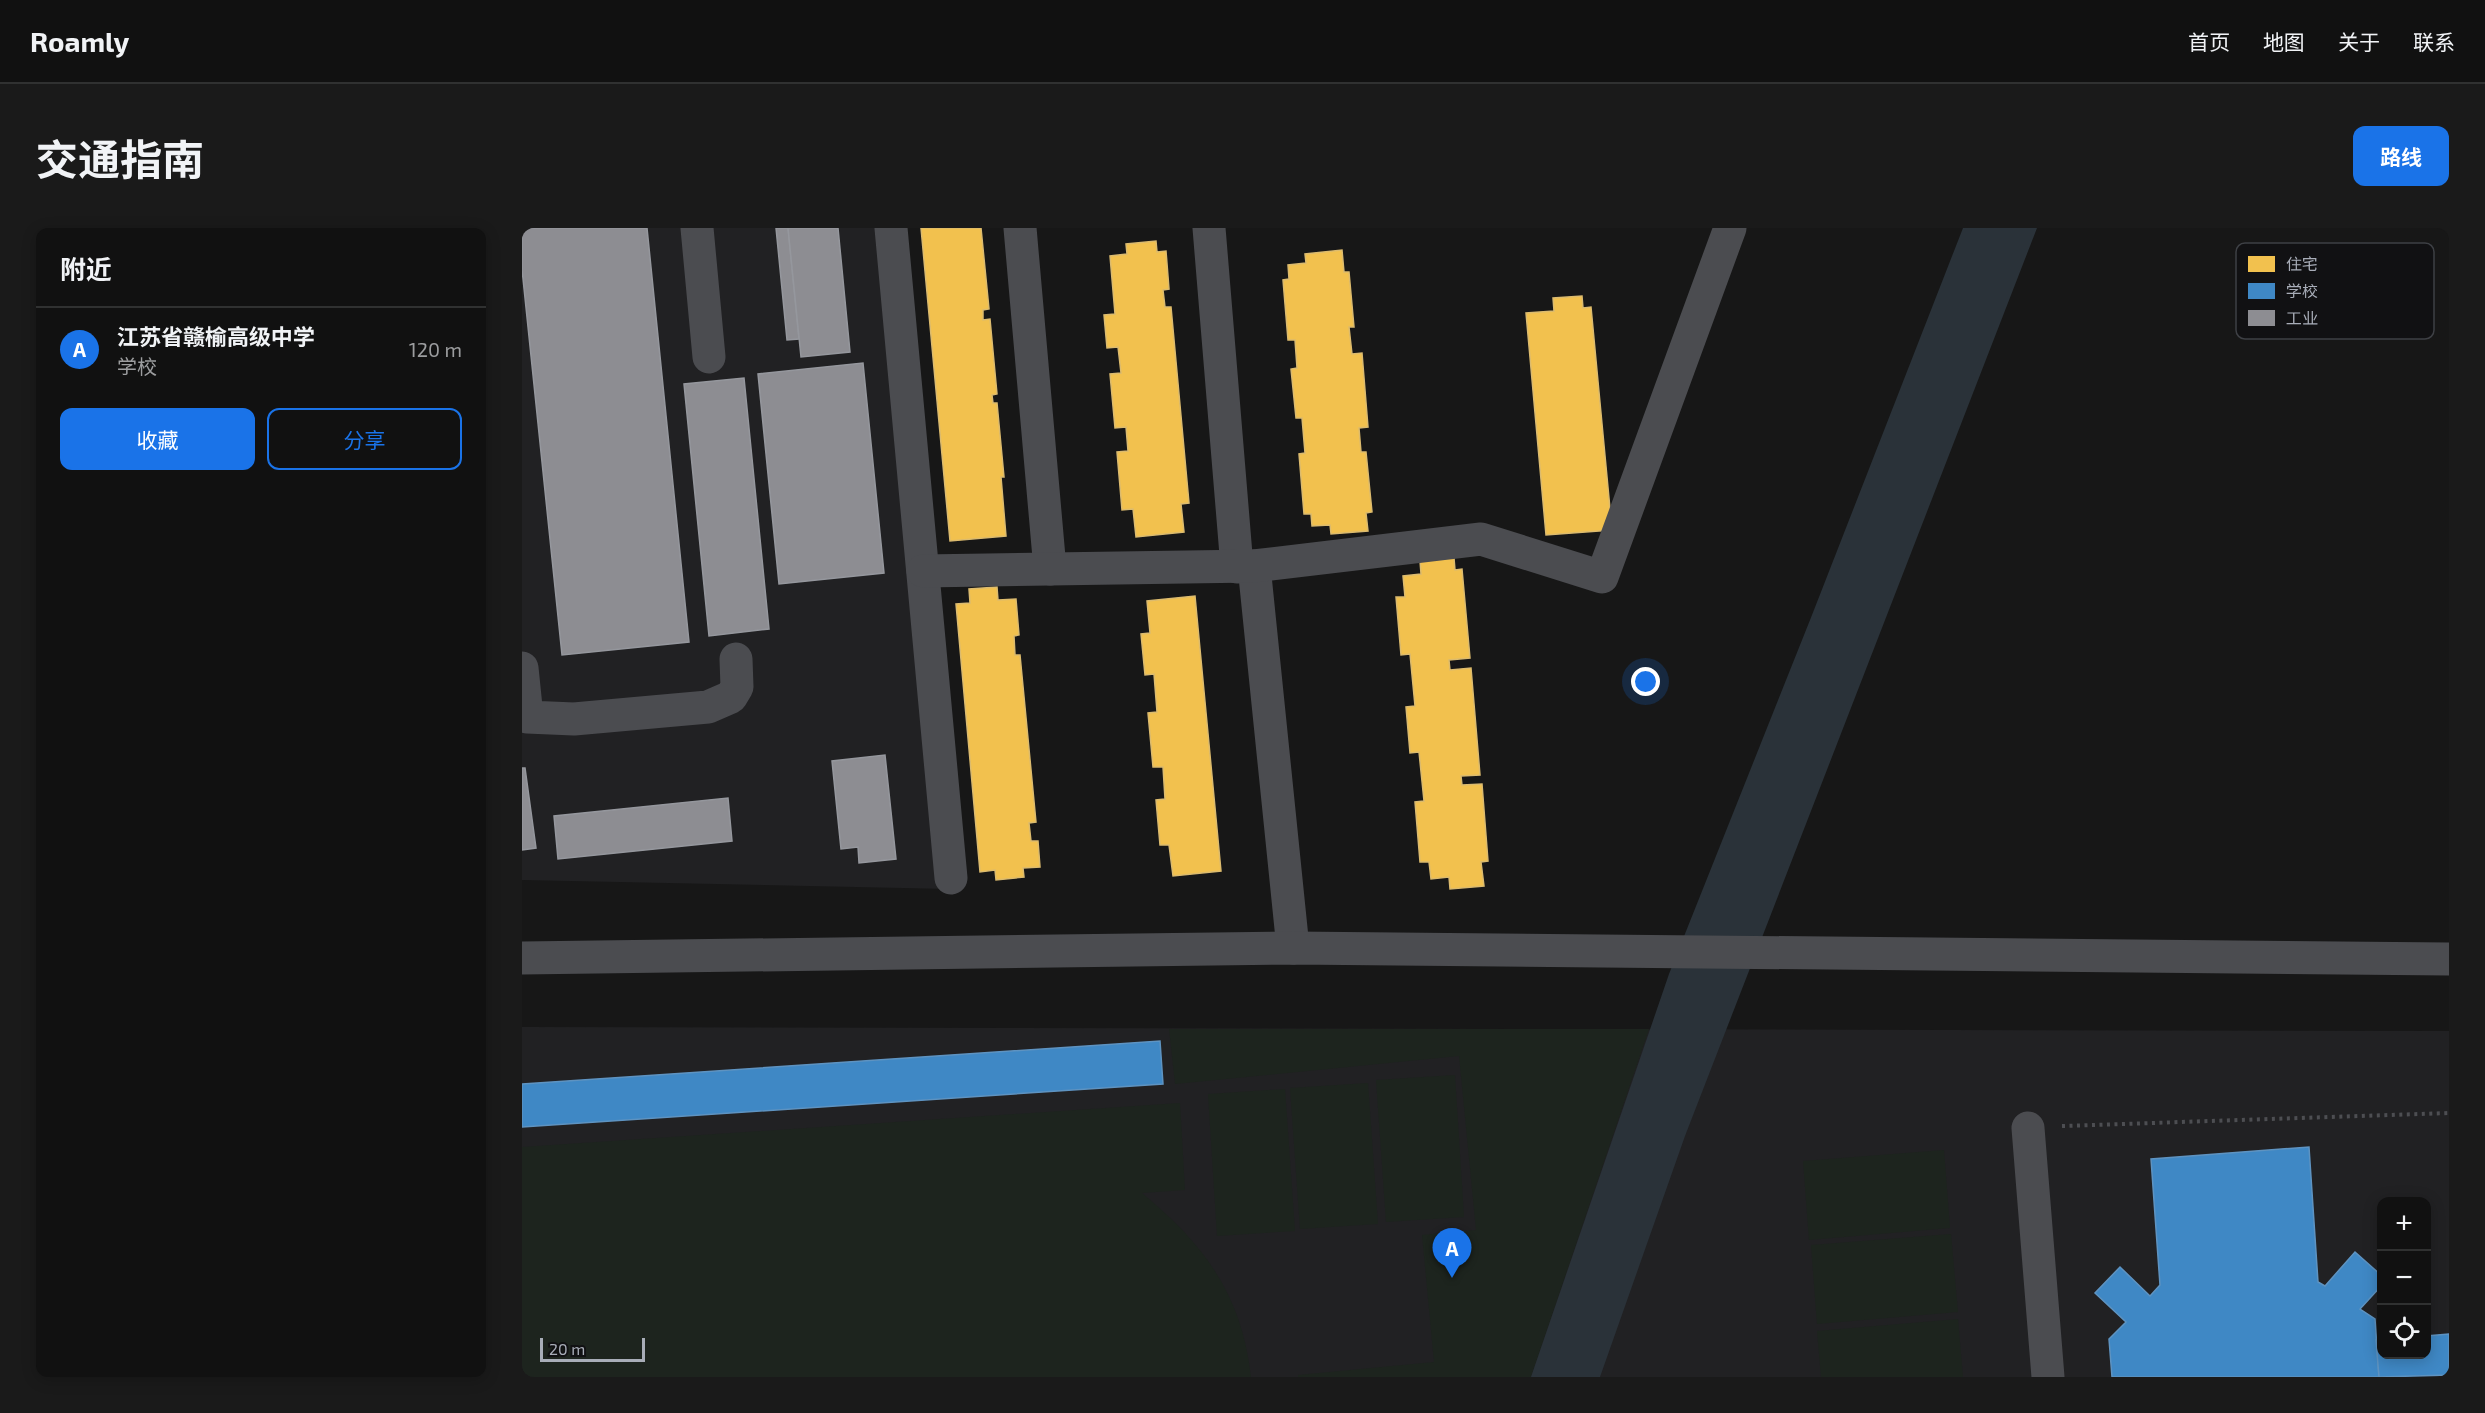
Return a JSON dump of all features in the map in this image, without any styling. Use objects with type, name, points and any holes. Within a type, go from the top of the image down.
[{"type":"street","points":[[697,228],[709,357]]},
{"type":"street","points":[[891,228],[951,878]]},
{"type":"street","points":[[1030,228],[1020,228],[1050,568]]},
{"type":"street","points":[[1209,228],[1246,566],[1293,948]]},
{"type":"street","points":[[923,571],[1246,566],[1481,539],[1602,577],[1730,228]]},
{"type":"street","points":[[522,668],[527,717],[574,719],[708,707],[731,697],[737,687],[736,658]]},
{"type":"street","points":[[522,958],[1293,948],[2449,959]]},
{"type":"street","points":[[2028,1128],[2048,1377]]},
{"type":"path","points":[[2028,1128],[2449,1113]]},
{"type":"shaded area","points":[[522,228],[885,228],[949,889],[522,880]]},
{"type":"shaded area","points":[[1963,228],[2037,228],[1685,1136],[1600,1377],[1531,1377],[1669,974]]},
{"type":"shaded area","points":[[522,1027],[2449,1031],[2449,1377],[522,1377]]},
{"type":"shaded area","points":[[1169,1029],[1649,1029],[1531,1377],[1298,1377],[1298,1375],[1434,1362],[1422,1235],[1476,1230],[1459,1056],[1175,1084]]},
{"type":"shaded area","points":[[1455,1075],[1464,1217],[1386,1222],[1376,1080]]},
{"type":"shaded area","points":[[1368,1083],[1378,1224],[1300,1229],[1290,1088]]},
{"type":"shaded area","points":[[1285,1089],[1295,1231],[1217,1236],[1208,1094]]},
{"type":"shaded area","points":[[1180,1103],[1185,1190],[1142,1193],[1184,1232],[1216,1273],[1239,1321],[1251,1377],[522,1377],[522,1147]]},
{"type":"shaded area","points":[[1944,1150],[1950,1228],[1809,1240],[1803,1161]]},
{"type":"shaded area","points":[[1951,1234],[1958,1312],[1817,1324],[1811,1245]]},
{"type":"shaded area","points":[[1958,1319],[1963,1377],[1821,1377],[1817,1331]]},
{"type":"building: 住宅","points":[[921,228],[981,228],[989,309],[983,310],[983,320],[990,319],[997,394],[992,395],[993,403],[997,403],[1004,477],[1001,477],[1006,536],[950,541]]},
{"type":"building: 住宅","points":[[1156,241],[1157,252],[1166,251],[1169,289],[1163,290],[1165,307],[1171,307],[1189,503],[1181,504],[1184,532],[1136,537],[1133,509],[1122,510],[1117,452],[1128,451],[1126,427],[1115,428],[1110,374],[1121,373],[1118,347],[1107,348],[1104,315],[1115,314],[1110,256],[1127,254],[1126,244]]},
{"type":"building: 住宅","points":[[1342,250],[1344,272],[1349,272],[1354,327],[1349,327],[1352,354],[1362,353],[1368,427],[1359,428],[1361,452],[1366,452],[1372,512],[1366,513],[1368,531],[1331,534],[1330,525],[1312,526],[1311,514],[1304,514],[1299,454],[1305,453],[1302,418],[1296,418],[1291,369],[1297,368],[1295,340],[1288,340],[1283,280],[1289,279],[1288,265],[1306,263],[1305,254]]},
{"type":"building: 住宅","points":[[1582,296],[1583,308],[1591,307],[1612,530],[1546,535],[1526,313],[1554,311],[1553,298]]},
{"type":"building: 住宅","points":[[1454,558],[1455,570],[1462,569],[1470,658],[1449,660],[1450,670],[1471,668],[1480,775],[1461,776],[1462,785],[1482,784],[1488,861],[1481,862],[1484,886],[1450,889],[1449,877],[1431,879],[1429,862],[1420,862],[1415,802],[1424,801],[1419,752],[1410,753],[1406,707],[1415,706],[1410,654],[1401,655],[1396,597],[1405,597],[1403,576],[1421,574],[1420,561]]},
{"type":"building: 住宅","points":[[997,587],[998,600],[1016,599],[1019,635],[1014,636],[1015,655],[1020,655],[1036,822],[1029,823],[1031,841],[1038,841],[1040,867],[1023,868],[1024,877],[996,880],[995,870],[980,872],[956,604],[970,603],[969,589]]},
{"type":"building: 住宅","points":[[1195,596],[1221,871],[1173,876],[1169,845],[1160,845],[1156,800],[1165,799],[1163,767],[1153,767],[1148,713],[1157,712],[1154,674],[1145,675],[1141,634],[1150,633],[1147,601]]},
{"type":"building: 学校","points":[[1160,1041],[1163,1084],[522,1127],[522,1084]]},
{"type":"building: 学校","points":[[2309,1147],[2318,1282],[2325,1286],[2355,1252],[2377,1272],[2377,1290],[2360,1309],[2375,1319],[2379,1377],[2112,1377],[2109,1339],[2126,1322],[2095,1293],[2120,1267],[2150,1296],[2160,1285],[2151,1159]]},
{"type":"building: 学校","points":[[2449,1334],[2449,1375],[2379,1377],[2378,1359],[2431,1359],[2431,1336]]},
{"type":"building: 工业","points":[[522,228],[647,228],[689,642],[562,655],[522,269]]},
{"type":"building: 工业","points":[[776,228],[788,228],[799,339],[787,340]]},
{"type":"building: 工业","points":[[788,228],[838,228],[850,352],[801,357]]},
{"type":"building: 工业","points":[[863,363],[884,573],[779,584],[758,374]]},
{"type":"building: 工业","points":[[744,378],[769,629],[709,636],[684,384]]},
{"type":"building: 工业","points":[[885,755],[896,859],[859,863],[858,847],[841,849],[832,761]]},
{"type":"building: 工业","points":[[522,768],[525,768],[536,848],[522,850]]},
{"type":"building: 工业","points":[[728,798],[732,841],[558,859],[554,816]]},
{"type":"place","name":"江苏省赣榆高级中学","points":[[1452,1278]]}]
